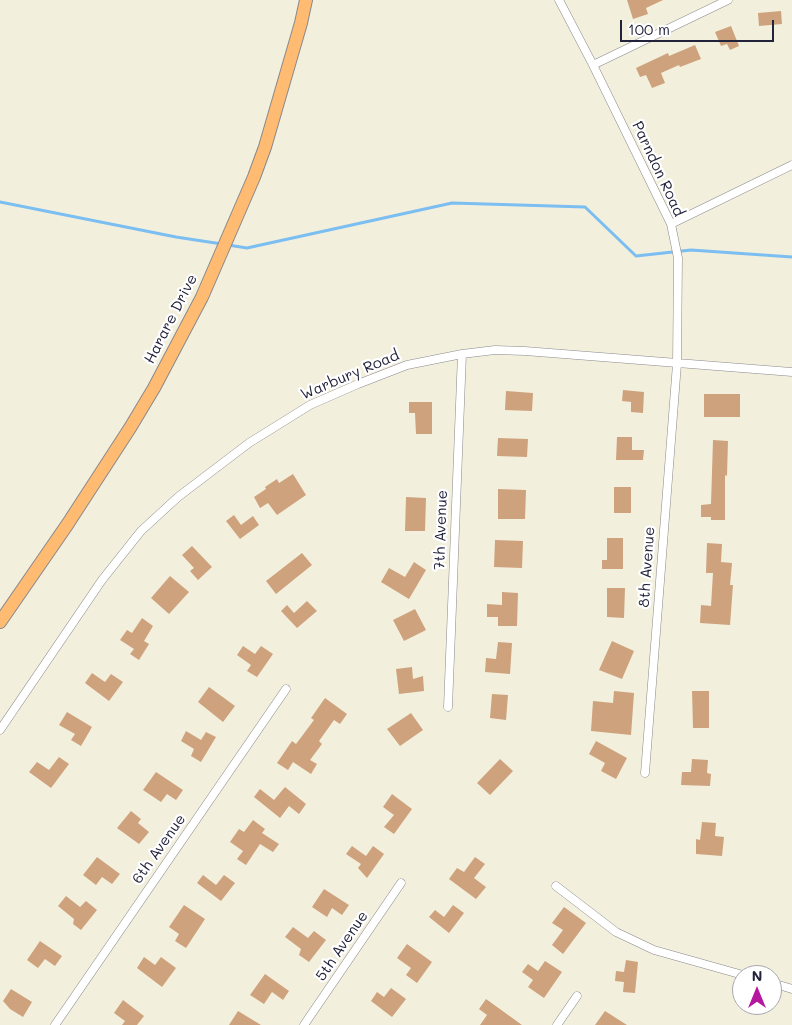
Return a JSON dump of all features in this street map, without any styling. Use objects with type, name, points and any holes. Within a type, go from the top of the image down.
[{"type":"main road","name":"Harare Drive","points":[[0,622],[67,525],[154,388],[183,335],[219,259],[254,177],[265,147],[306,0]]},
{"type":"street","name":"Parndon Road","points":[[559,0],[593,65],[670,224],[678,258],[677,364]]},
{"type":"street","points":[[593,65],[728,0]]},
{"type":"street","points":[[670,224],[792,165]]},
{"type":"street","name":"Warbury Road","points":[[0,730],[102,580],[141,531],[178,497],[249,443],[310,405],[407,365],[462,354],[495,350],[792,372]]},
{"type":"street","name":"7th Avenue","points":[[448,707],[462,354]]},
{"type":"street","name":"8th Avenue","points":[[645,773],[677,364]]},
{"type":"street","name":"6th Avenue","points":[[54,1025],[286,689]]},
{"type":"street","name":"5th Avenue","points":[[304,1025],[401,883]]},
{"type":"street","points":[[556,886],[616,932],[654,950],[732,972]]},
{"type":"street","points":[[557,1025],[577,996]]},
{"type":"building","points":[[627,0],[663,0],[646,8],[648,14],[633,19]]},
{"type":"building","points":[[781,11],[782,24],[759,26],[758,13]]},
{"type":"building","points":[[731,26],[739,46],[730,50],[727,44],[721,46],[715,32]]},
{"type":"building","points":[[695,45],[701,59],[680,67],[679,65],[661,73],[665,83],[652,88],[646,75],[640,77],[636,68],[668,53],[669,56]]},
{"type":"building","points":[[623,390],[644,392],[643,413],[631,412],[631,402],[622,401]]},
{"type":"building","points":[[506,391],[533,393],[532,411],[505,410]]},
{"type":"building","points":[[704,394],[740,394],[740,417],[704,417]]},
{"type":"building","points":[[409,402],[432,402],[432,434],[416,434],[415,413],[409,413]]},
{"type":"building","points":[[617,437],[632,437],[632,450],[644,450],[643,460],[616,460]]},
{"type":"building","points":[[498,438],[528,439],[527,457],[497,456]]},
{"type":"building","points":[[713,440],[728,441],[727,476],[725,475],[725,520],[711,520],[711,517],[701,517],[701,505],[711,504]]},
{"type":"building","points":[[293,474],[306,495],[277,515],[268,503],[260,508],[254,497],[277,479],[279,483]]},
{"type":"building","points":[[614,487],[631,487],[631,513],[614,513]]},
{"type":"building","points":[[498,489],[526,490],[525,519],[498,519]]},
{"type":"building","points":[[406,497],[426,498],[425,531],[405,531]]},
{"type":"building","points":[[234,515],[241,525],[253,516],[259,525],[240,539],[226,521]]},
{"type":"building","points":[[607,538],[623,538],[623,569],[602,569],[602,560],[607,560]]},
{"type":"building","points":[[495,540],[523,541],[522,568],[494,567]]},
{"type":"building","points":[[707,543],[722,544],[721,562],[732,563],[730,585],[733,585],[730,625],[700,623],[701,605],[711,606],[713,573],[706,573]]},
{"type":"building","points":[[192,546],[212,567],[198,580],[190,571],[194,568],[182,555]]},
{"type":"building","points":[[302,553],[312,565],[276,594],[266,581]]},
{"type":"building","points":[[414,562],[426,570],[409,599],[381,582],[389,568],[405,577]]},
{"type":"building","points":[[170,576],[189,592],[169,614],[151,598]]},
{"type":"building","points":[[607,588],[625,588],[624,618],[607,617]]},
{"type":"building","points":[[502,592],[518,593],[517,626],[498,626],[498,617],[487,617],[487,604],[502,605]]},
{"type":"building","points":[[307,601],[317,611],[297,628],[281,611],[287,605],[294,613]]},
{"type":"building","points":[[415,609],[426,630],[404,641],[393,620]]},
{"type":"building","points":[[142,618],[153,626],[144,641],[149,644],[139,660],[130,654],[134,649],[120,640],[127,630],[132,633]]},
{"type":"building","points":[[612,641],[634,651],[622,679],[599,670]]},
{"type":"building","points":[[498,642],[512,643],[510,674],[485,672],[486,658],[496,659]]},
{"type":"building","points":[[243,646],[255,654],[261,646],[273,654],[257,677],[247,671],[251,665],[237,655]]},
{"type":"building","points":[[412,667],[413,679],[423,676],[424,691],[399,694],[396,669]]},
{"type":"building","points":[[92,673],[105,682],[111,674],[123,682],[109,701],[85,683]]},
{"type":"building","points":[[209,687],[235,706],[223,722],[198,702]]},
{"type":"building","points":[[614,691],[634,693],[631,735],[591,731],[593,701],[613,703]]},
{"type":"building","points":[[692,691],[709,691],[709,728],[693,728]]},
{"type":"building","points":[[492,694],[508,695],[506,720],[490,718]]},
{"type":"building","points":[[325,698],[347,714],[340,724],[334,720],[319,741],[322,744],[310,760],[317,764],[311,774],[293,762],[288,770],[277,763],[292,741],[296,744],[314,720],[311,718]]},
{"type":"building","points":[[67,712],[92,727],[81,746],[71,740],[75,734],[59,725]]},
{"type":"building","points":[[411,713],[423,730],[400,746],[387,729]]},
{"type":"building","points":[[186,731],[201,740],[206,732],[216,737],[201,762],[191,756],[194,749],[181,741]]},
{"type":"building","points":[[596,741],[627,758],[616,779],[601,771],[605,763],[589,754]]},
{"type":"building","points":[[59,757],[69,764],[51,788],[29,772],[37,762],[49,770]]},
{"type":"building","points":[[500,759],[513,771],[490,795],[477,783]]},
{"type":"building","points":[[692,759],[708,760],[707,773],[711,774],[710,786],[681,785],[682,772],[691,772]]},
{"type":"building","points":[[156,772],[183,790],[176,800],[167,794],[161,802],[143,790]]},
{"type":"building","points":[[285,787],[306,804],[299,814],[289,806],[280,818],[254,797],[260,789],[274,800]]},
{"type":"building","points":[[392,794],[412,809],[394,834],[384,827],[394,815],[383,807]]},
{"type":"building","points":[[131,811],[141,819],[138,823],[149,832],[139,844],[117,828]]},
{"type":"building","points":[[253,820],[265,829],[262,833],[279,844],[273,852],[260,844],[246,865],[237,859],[243,851],[230,842],[239,829],[244,832]]},
{"type":"building","points":[[702,822],[716,823],[715,836],[724,837],[722,856],[696,854],[696,839],[700,840]]},
{"type":"building","points":[[352,846],[366,856],[373,846],[384,854],[367,878],[358,868],[361,864],[346,854]]},
{"type":"building","points":[[97,857],[120,874],[112,884],[102,877],[96,885],[83,875]]},
{"type":"building","points":[[475,857],[485,864],[474,878],[486,887],[476,899],[449,879],[457,868],[464,872]]},
{"type":"building","points":[[203,875],[216,885],[224,875],[235,883],[221,901],[197,883]]},
{"type":"building","points":[[324,889],[349,905],[342,915],[332,908],[327,917],[312,907]]},
{"type":"building","points":[[66,896],[80,907],[86,901],[97,910],[81,930],[73,924],[74,919],[58,906]]},
{"type":"building","points":[[184,905],[205,919],[186,948],[175,941],[179,934],[169,927]]},
{"type":"building","points":[[453,905],[464,913],[449,933],[429,917],[435,910],[444,917]]},
{"type":"building","points":[[564,907],[586,923],[563,954],[552,945],[563,930],[552,923]]},
{"type":"building","points":[[293,927],[308,938],[314,931],[326,940],[309,962],[299,955],[301,949],[285,937]]},
{"type":"building","points":[[40,941],[62,956],[55,966],[45,959],[38,968],[27,960]]},
{"type":"building","points":[[407,944],[432,962],[417,983],[406,975],[411,968],[397,958]]},
{"type":"building","points":[[144,957],[155,965],[161,957],[176,968],[162,987],[137,968]]},
{"type":"building","points":[[626,960],[638,962],[635,993],[623,992],[624,982],[615,981],[616,971],[624,972]]},
{"type":"building","points":[[545,961],[562,972],[544,998],[528,987],[533,980],[522,972],[528,964],[538,971]]},
{"type":"building","points":[[265,974],[289,991],[283,1000],[272,992],[264,1004],[250,995]]},
{"type":"building","points":[[391,988],[406,999],[392,1017],[371,1001],[377,992],[384,997]]},
{"type":"building","points":[[11,989],[32,1002],[23,1017],[10,1009],[3,1001]]},
{"type":"building","points":[[486,999],[522,1025],[480,1025],[487,1015],[479,1009]]},
{"type":"building","points":[[123,1000],[144,1016],[137,1025],[122,1025],[125,1021],[114,1013]]},
{"type":"building","points":[[238,1011],[261,1025],[229,1025]]},
{"type":"building","points":[[605,1011],[627,1025],[595,1025]]},
{"type":"waterway","points":[[0,202],[176,237],[222,244]]},
{"type":"waterway","points":[[228,245],[247,248],[452,203],[585,207],[636,256],[691,250],[792,257]]}]
